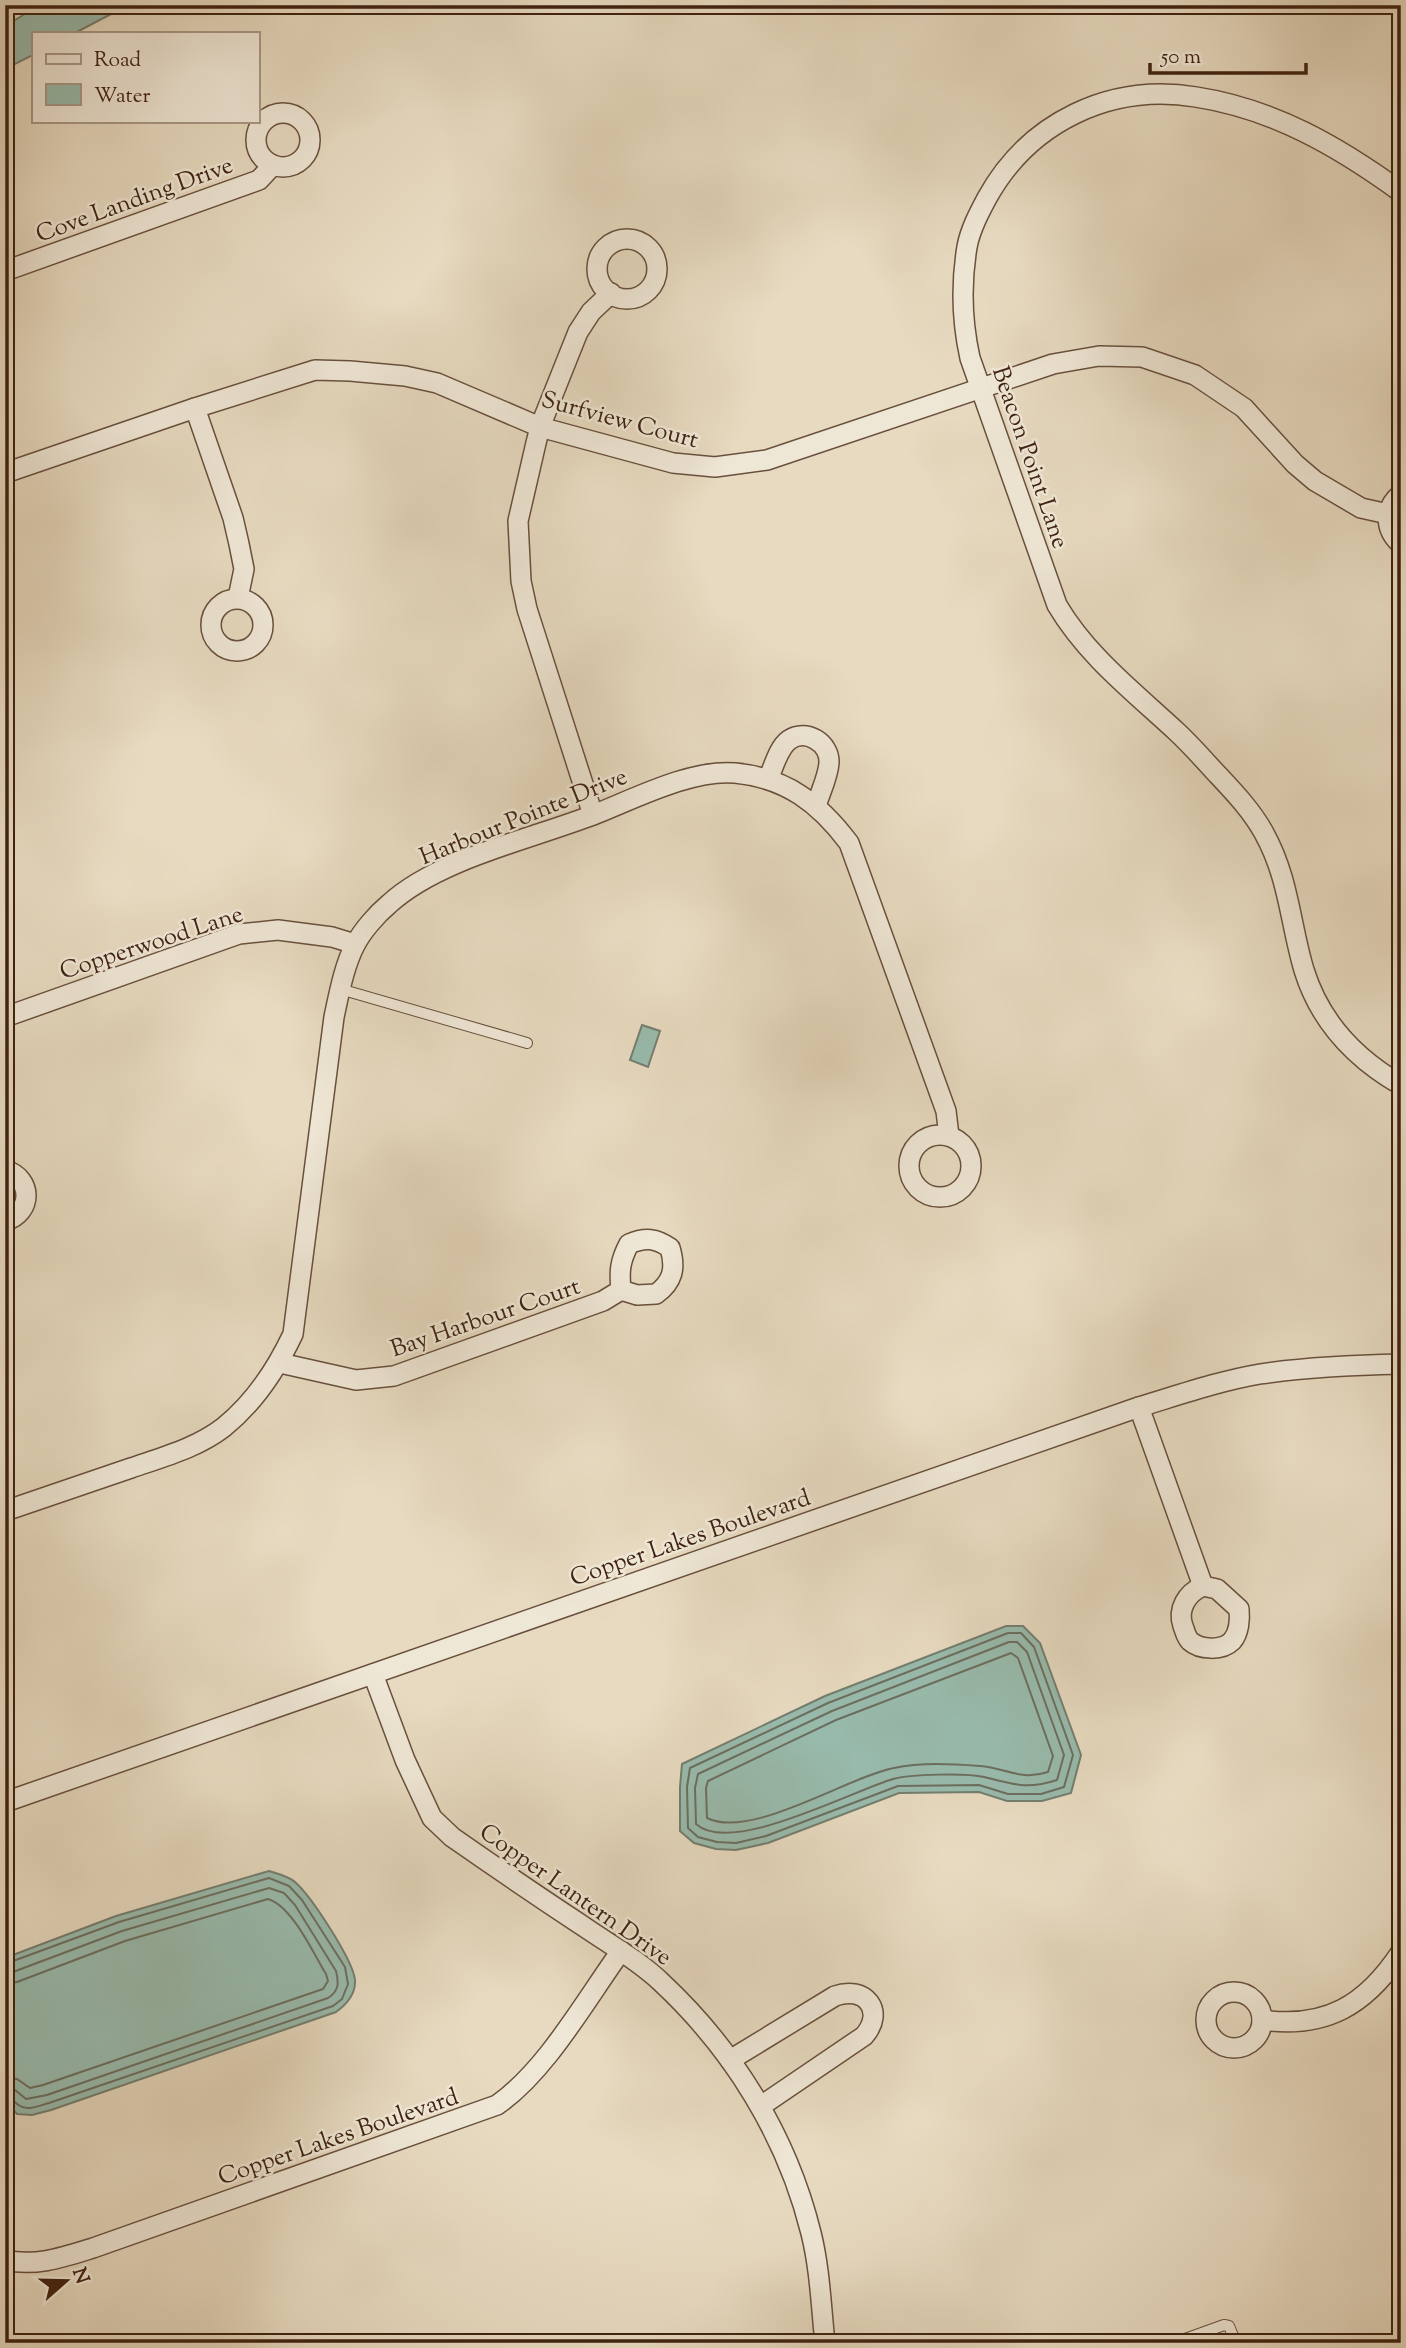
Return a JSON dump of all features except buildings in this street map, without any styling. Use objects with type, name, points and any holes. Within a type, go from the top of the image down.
[{"type":"street","name":"Beacon Point Lane","points":[[1401,192],[1321,139],[1233,104],[1195,96],[1141,94],[1097,104],[1072,115],[1027,144],[995,184],[980,211],[967,246],[963,304],[965,335],[980,388],[1057,605],[1072,631],[1113,674],[1179,734],[1240,799],[1263,831],[1276,858],[1292,912],[1304,969],[1324,1017],[1357,1054],[1376,1070],[1401,1085]]},
{"type":"street","name":"Cove Landing Drive","points":[[5,271],[259,180],[273,165]]},
{"type":"street","points":[[593,816],[536,641],[521,581],[518,521],[540,427],[578,332],[591,312],[611,293]]},
{"type":"street","name":"Surfview Court","points":[[5,472],[314,370],[405,376],[437,383],[540,427],[673,463],[715,467],[767,460],[1053,364],[1099,356],[1142,357],[1195,375],[1244,408],[1295,464],[1315,481],[1361,508],[1388,514]]},
{"type":"street","points":[[195,408],[233,518],[239,544],[244,569],[238,598]]},
{"type":"street","points":[[1401,494],[1391,504],[1388,514],[1392,534],[1401,544]]},
{"type":"street","points":[[768,779],[781,748],[789,740],[797,737],[815,738],[825,747],[829,765],[816,806]]},
{"type":"street","name":"Harbour Pointe Drive","points":[[5,1511],[187,1448],[221,1429],[239,1414],[267,1383],[293,1334],[334,1017],[355,944],[389,904],[445,868],[708,773],[733,773],[778,782],[816,806],[834,822],[849,843],[946,1111],[949,1136]]},
{"type":"street","name":"Copperwood Lane","points":[[5,1017],[239,934],[278,930],[332,937],[355,944]]},
{"type":"street","points":[[5,1170],[13,1172],[21,1179],[27,1198],[18,1215],[5,1221]]},
{"type":"street","name":"Bay Harbour Court","points":[[279,1363],[356,1380],[394,1376],[603,1301],[621,1290]]},
{"type":"street","name":"Copper Lakes Boulevard","points":[[5,1802],[1139,1407],[1259,1374],[1318,1367],[1401,1364]]},
{"type":"street","points":[[1139,1407],[1203,1586]]},
{"type":"street","name":"Copper Lantern Drive","points":[[373,1674],[405,1760],[432,1818],[452,1837],[621,1951],[659,1980],[693,2014],[730,2060],[761,2106],[800,2192],[819,2273],[825,2343]]},
{"type":"street","name":"Copper Lakes Boulevard","points":[[5,2260],[28,2263],[93,2249],[497,2105],[517,2091],[542,2062],[621,1951]]},
{"type":"street","points":[[1262,2021],[1306,2023],[1340,2011],[1374,1988],[1401,1952]]},
{"type":"street","points":[[730,2060],[835,1996],[847,1992],[855,1993],[869,2003],[873,2021],[864,2036],[761,2106]]},
{"type":"lane","points":[[340,989],[527,1043]]},
{"type":"lane","points":[[1174,2343],[1224,2325],[1229,2326],[1236,2343]]},
{"type":"water","points":[[40,5],[139,5],[111,14],[77,32],[32,32],[32,56],[5,69],[5,26]]},
{"type":"water","points":[[642,1025],[660,1031],[648,1067],[630,1060]]},
{"type":"water","points":[[1006,1626],[1023,1626],[1040,1643],[1081,1755],[1071,1793],[1042,1801],[1007,1801],[979,1792],[899,1793],[768,1843],[736,1850],[716,1849],[694,1843],[680,1831],[682,1764],[825,1696]]},
{"type":"water","points":[[269,1871],[289,1878],[302,1889],[347,1958],[355,1985],[350,1998],[340,2009],[51,2110],[32,2115],[17,2114],[5,2101],[5,1958],[116,1916]]}]
